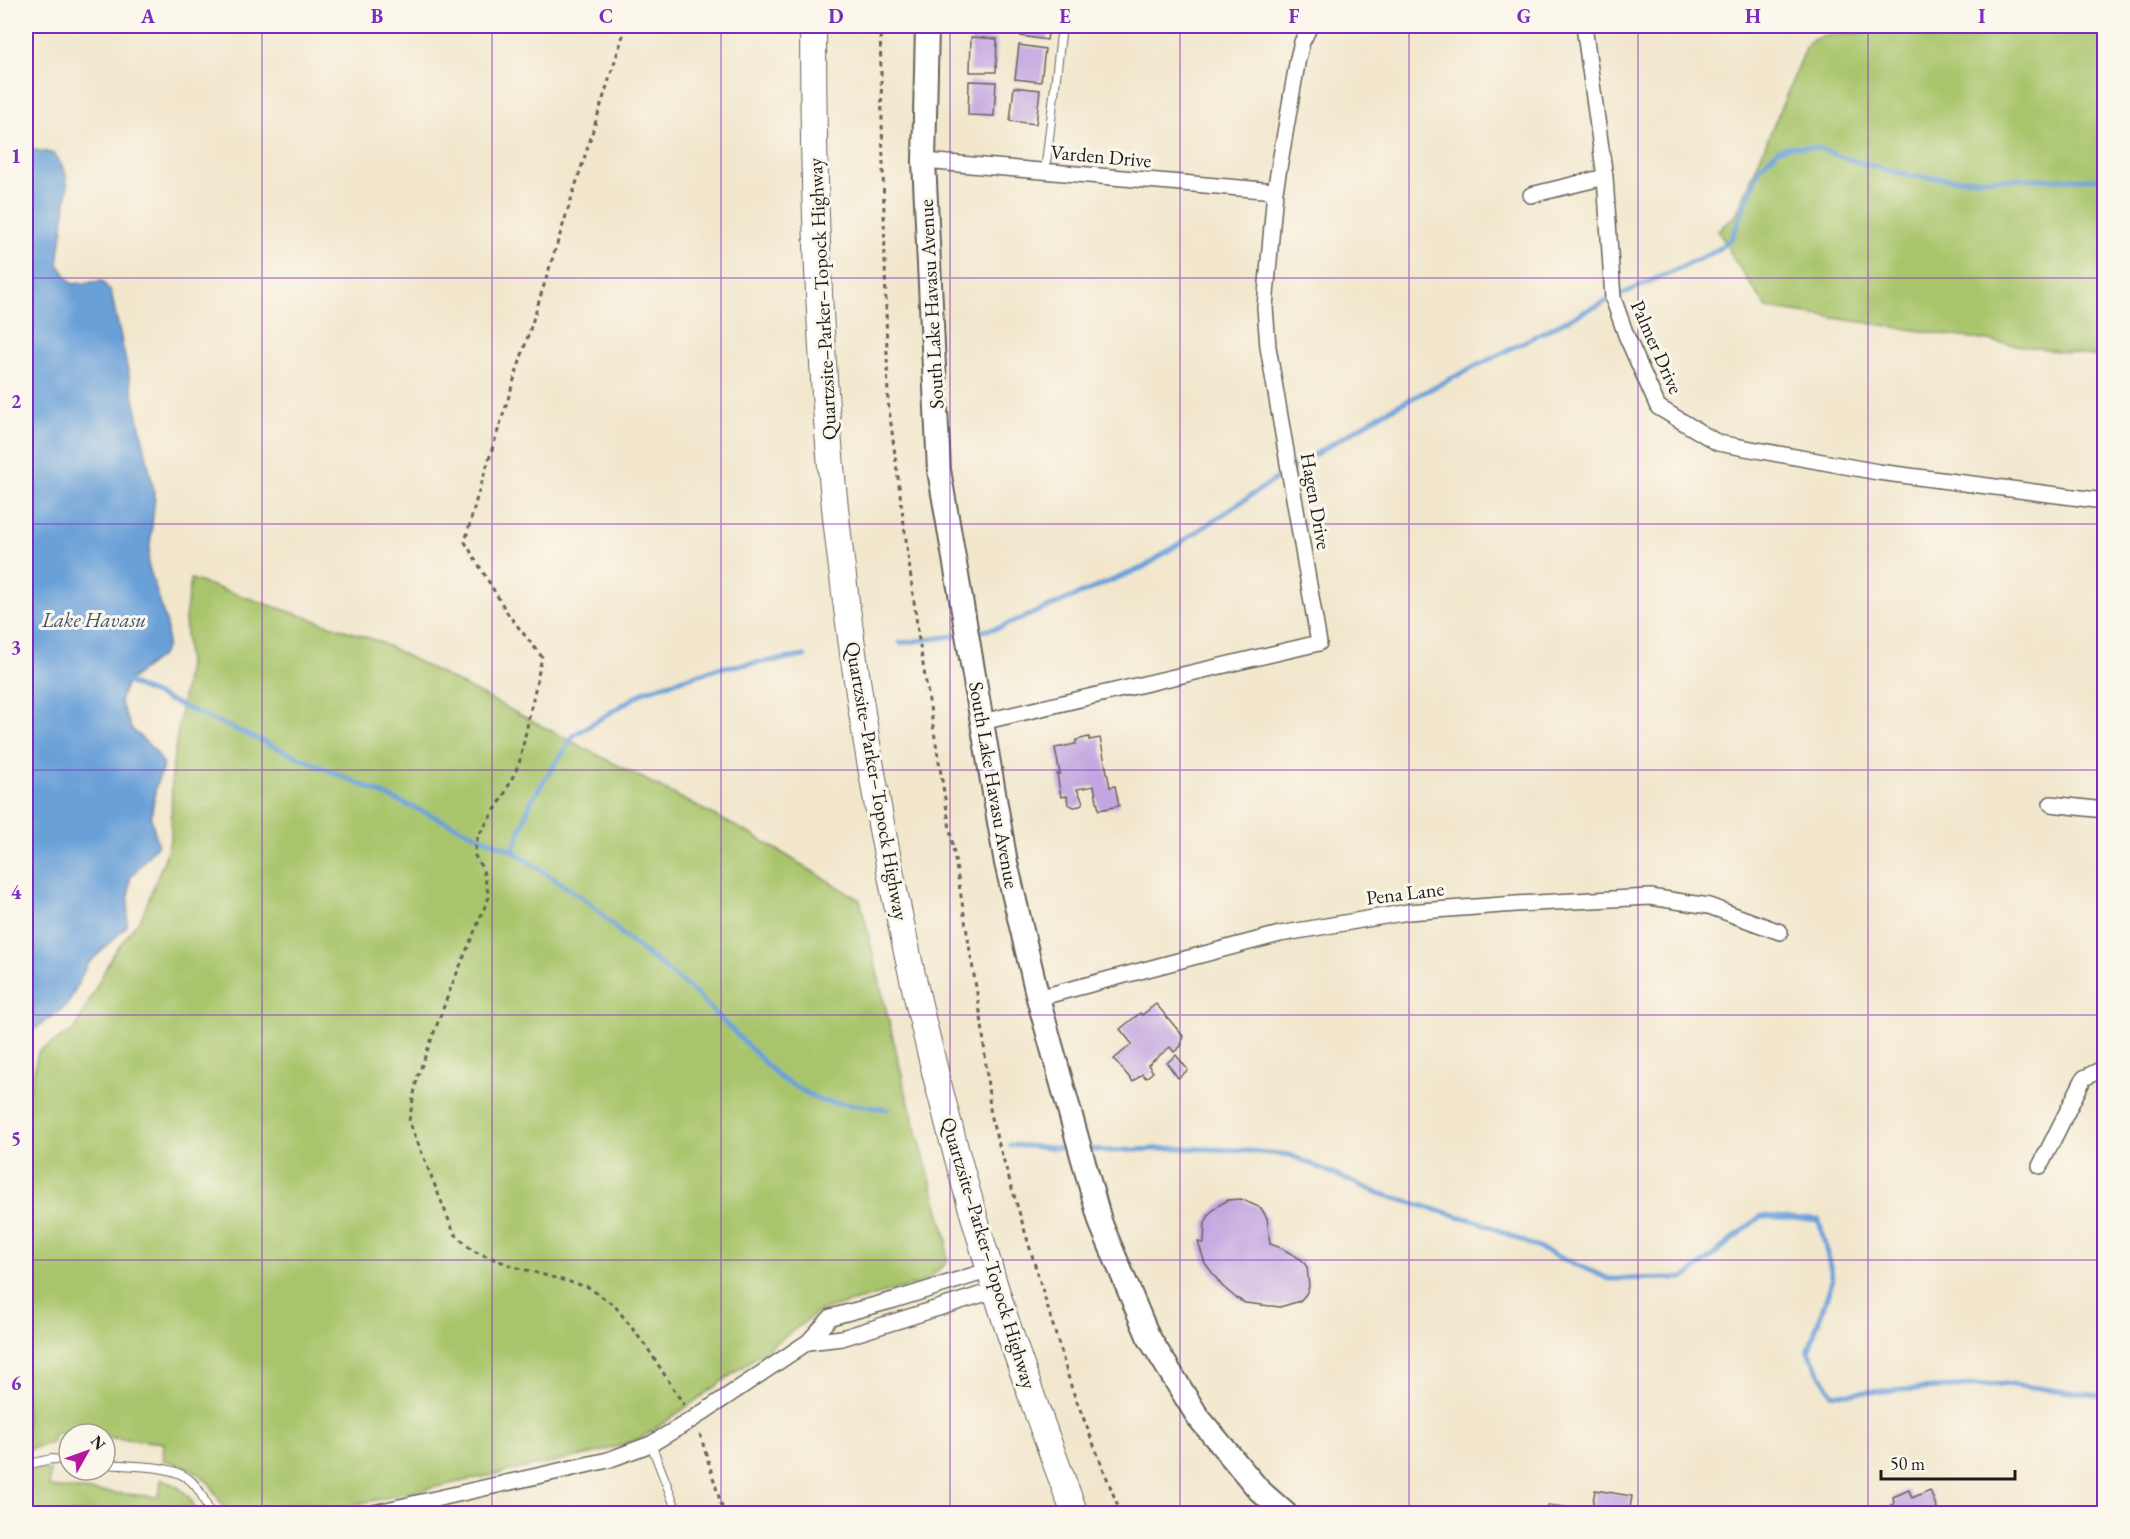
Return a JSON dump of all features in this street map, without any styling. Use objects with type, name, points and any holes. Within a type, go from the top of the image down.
[{"type":"highway","name":"Quartzsite–Parker–Topock Highway","points":[[813,26],[813,132],[821,338],[839,543],[852,645],[884,837],[907,950],[956,1150],[993,1280],[1075,1514]]},
{"type":"main road","name":"South Lake Havasu Avenue","points":[[927,26],[924,161],[939,470],[1006,863],[1038,998],[1101,1224],[1148,1336],[1198,1417],[1259,1490],[1286,1514]]},
{"type":"street","name":"Hagen Drive","points":[[982,722],[1319,643],[1268,347],[1265,307],[1275,191],[1298,58],[1302,42],[1310,26]]},
{"type":"street","name":"Palmer Drive","points":[[1584,26],[1605,177],[1613,298],[1626,335],[1658,407],[1718,443],[1878,472],[2104,501]]},
{"type":"street","name":"Varden Drive","points":[[924,161],[1275,191]]},
{"type":"street","points":[[1531,195],[1605,177]]},
{"type":"street","points":[[2051,804],[2104,810]]},
{"type":"street","name":"Pena Lane","points":[[1038,998],[1280,934],[1408,912],[1650,897],[1709,906],[1780,932]]},
{"type":"street","points":[[2040,1166],[2084,1078],[2104,1068]]},
{"type":"street","points":[[808,1342],[842,1338],[993,1280]]},
{"type":"street","points":[[369,1514],[608,1460],[651,1444],[693,1419],[808,1342],[831,1317],[894,1300],[993,1280]]},
{"type":"lane","points":[[1045,172],[1062,26]]},
{"type":"lane","points":[[651,1444],[678,1514]]},
{"type":"lane","points":[[26,1465],[57,1460]]},
{"type":"lane","points":[[117,1465],[174,1471],[191,1480],[201,1493],[210,1514]]},
{"type":"path","points":[[626,26],[465,542],[508,614],[543,657],[519,764],[502,799],[478,836],[474,854],[483,870],[489,897],[450,990],[417,1078],[409,1121],[454,1233],[473,1251],[515,1267],[588,1287],[615,1306],[648,1349],[693,1419],[702,1438],[724,1514]]},
{"type":"path","points":[[880,26],[888,401],[919,640],[982,1024],[992,1118],[1072,1389],[1121,1514]]},
{"type":"green space","points":[[1922,26],[2104,26],[2104,358],[1767,308],[1735,261],[1718,230],[1736,215],[1811,41],[1820,37]]},
{"type":"green space","points":[[191,579],[378,641],[756,837],[860,900],[906,1093],[947,1240],[947,1262],[924,1282],[820,1311],[641,1438],[600,1452],[310,1514],[230,1512],[222,1505],[210,1484],[191,1468],[163,1460],[164,1443],[117,1438],[117,1422],[57,1422],[57,1433],[55,1433],[52,1443],[26,1450],[26,1094],[30,1090],[38,1052],[75,1029],[112,956],[142,916],[163,863],[171,838],[172,770],[188,664],[185,618]]},
{"type":"green space","points":[[39,1469],[50,1470],[49,1487],[159,1497],[161,1479],[173,1484],[188,1496],[195,1513],[26,1513],[26,1474]]},
{"type":"water","name":"Lake Havasu","points":[[26,148],[55,154],[65,171],[68,187],[58,264],[72,284],[102,281],[111,292],[155,496],[148,564],[167,625],[167,646],[162,655],[127,682],[120,701],[131,728],[155,751],[164,764],[156,786],[151,818],[158,844],[130,878],[127,926],[87,965],[69,1002],[26,1035]]},
{"type":"building","points":[[1022,26],[1049,26],[1047,40],[1021,36]]},
{"type":"building","points":[[971,37],[997,39],[996,72],[970,72]]},
{"type":"building","points":[[1019,45],[1045,49],[1041,82],[1015,79]]},
{"type":"building","points":[[969,81],[996,82],[994,116],[968,115]]},
{"type":"building","points":[[1014,87],[1040,90],[1036,124],[1010,121]]},
{"type":"building","points":[[1089,737],[1089,740],[1100,738],[1110,787],[1115,786],[1119,806],[1099,810],[1094,786],[1077,789],[1083,802],[1080,806],[1074,807],[1068,804],[1067,796],[1061,797],[1057,774],[1060,774],[1055,748],[1076,744],[1076,740]]},
{"type":"building","points":[[1156,1004],[1183,1036],[1181,1046],[1174,1052],[1170,1047],[1148,1065],[1153,1072],[1146,1078],[1142,1074],[1133,1082],[1114,1059],[1132,1044],[1120,1029]]},
{"type":"building","points":[[1176,1055],[1188,1070],[1178,1078],[1167,1063]]},
{"type":"building","points":[[1241,1199],[1261,1208],[1267,1218],[1270,1244],[1301,1259],[1307,1267],[1309,1287],[1300,1301],[1280,1307],[1245,1303],[1222,1286],[1205,1263],[1198,1242],[1204,1243],[1205,1223],[1210,1213],[1228,1200]]},
{"type":"building","points":[[1595,1490],[1632,1496],[1629,1514],[1591,1514]]},
{"type":"building","points":[[1909,1490],[1912,1498],[1930,1490],[1939,1514],[1872,1514],[1894,1504],[1893,1497]]},
{"type":"building","points":[[1548,1505],[1575,1509],[1575,1514],[1547,1514]]},
{"type":"waterway","points":[[973,633],[1001,627],[1144,567],[1289,470],[1385,412],[1581,313],[1714,252],[1732,238],[1760,167],[1778,150],[1791,146],[1818,148],[1847,159],[1911,176],[1953,179],[2104,179]]},
{"type":"waterway","points":[[900,643],[961,635]]},
{"type":"waterway","points":[[513,851],[531,801],[574,735],[645,691],[719,668],[805,656]]},
{"type":"waterway","points":[[127,682],[513,851],[590,903],[625,937],[691,989],[780,1078],[821,1101],[887,1109]]},
{"type":"waterway","points":[[1010,1145],[1073,1149]]},
{"type":"waterway","points":[[1085,1149],[1109,1151],[1178,1148],[1240,1150],[1290,1155],[1378,1193],[1482,1223],[1609,1279],[1685,1278],[1761,1216],[1819,1220],[1833,1279],[1808,1352],[1832,1394],[2005,1384],[2104,1396]]}]
